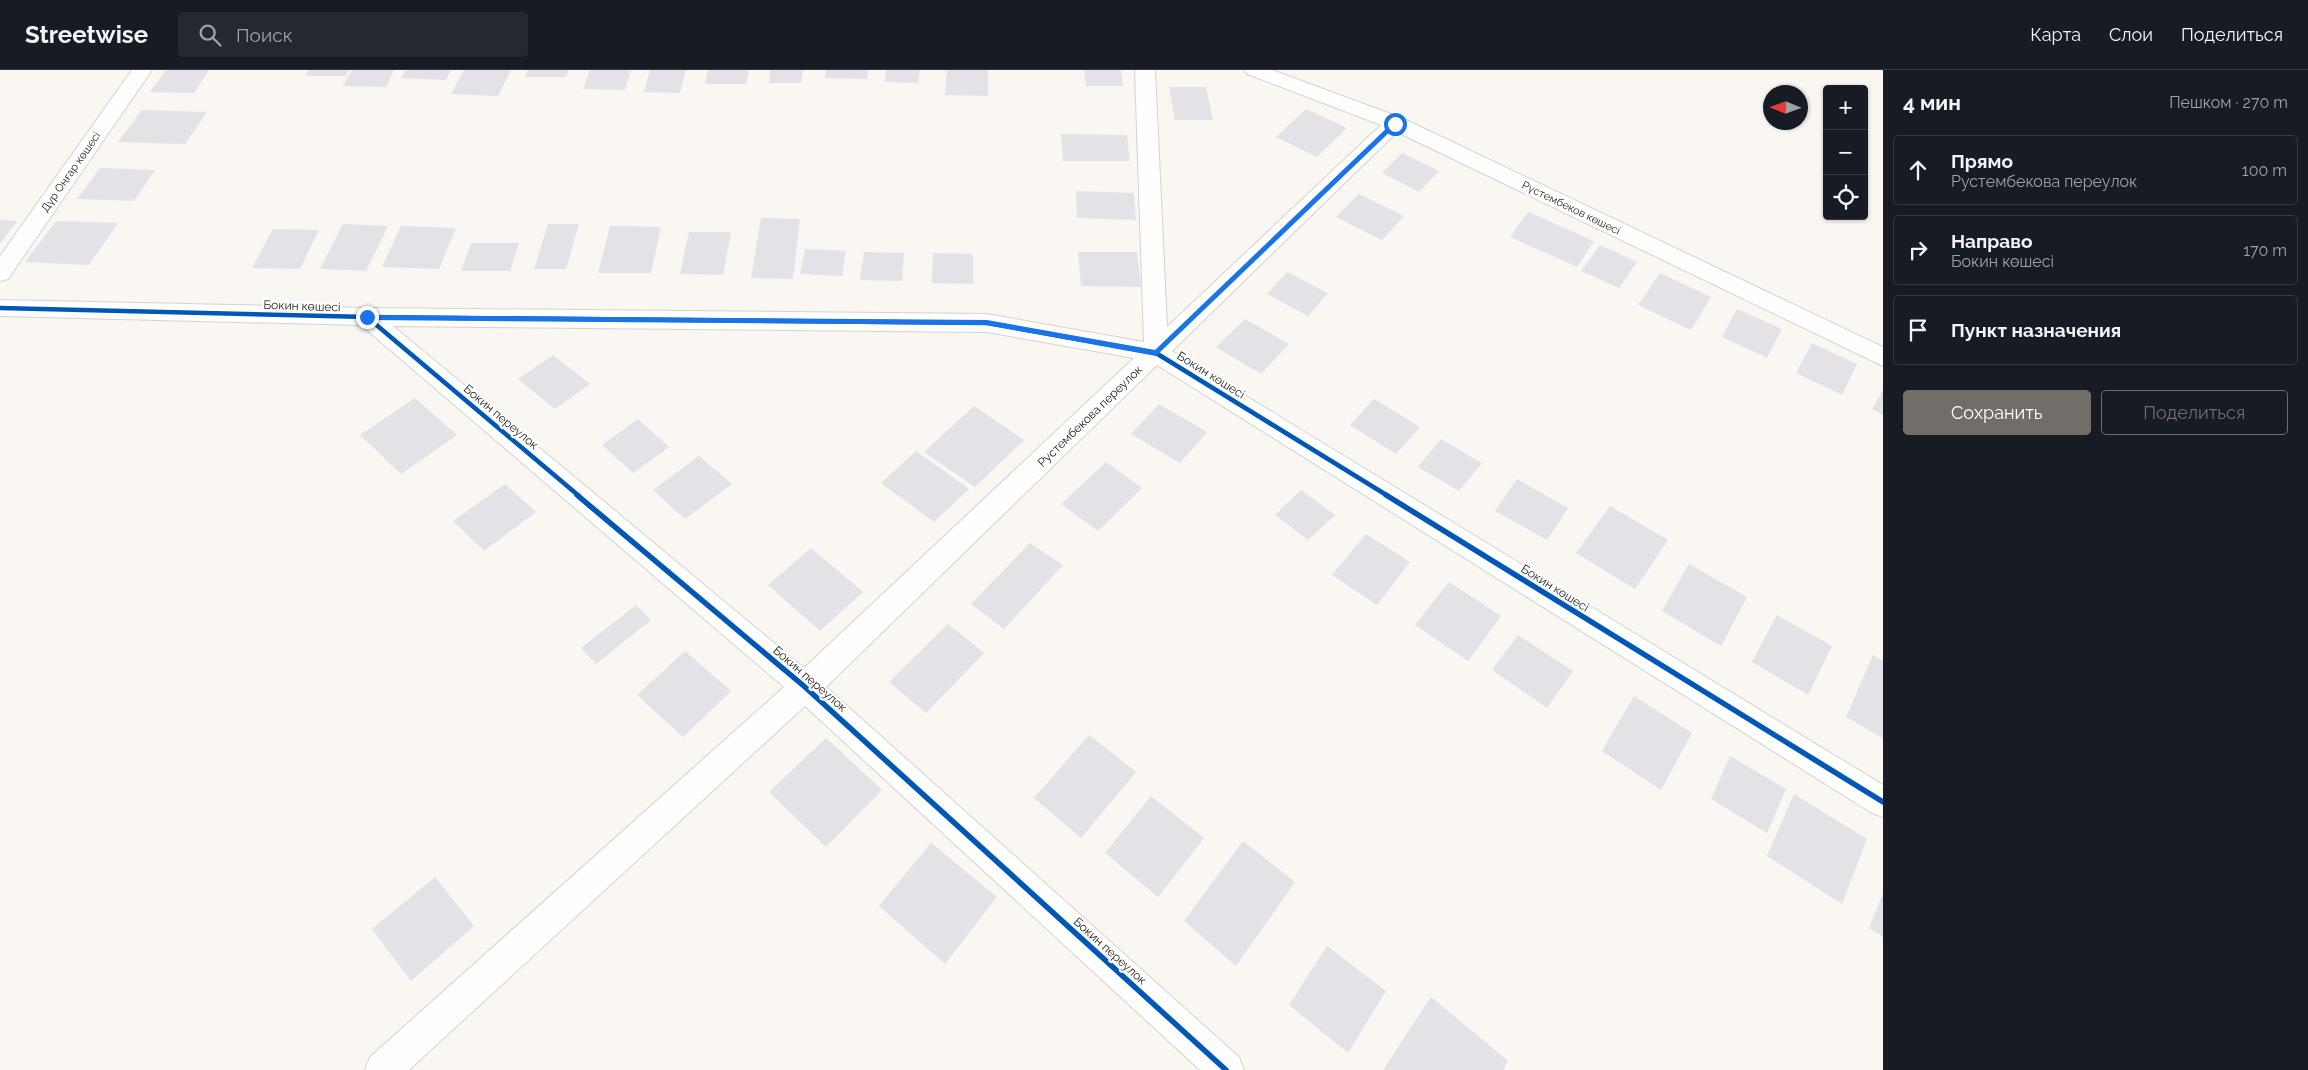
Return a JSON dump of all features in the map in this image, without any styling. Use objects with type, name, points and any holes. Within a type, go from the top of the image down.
[{"type":"street","name":"Дүр Оңғар көшесі","points":[[0,273],[142,70]]},
{"type":"street","points":[[1145,70],[1156,353]]},
{"type":"street","name":"Рүстембеков көшесі","points":[[1254,70],[1395,124],[1883,357]]},
{"type":"street","name":"Рустембекова переулок","points":[[383,1070],[805,687],[1395,124]]},
{"type":"street","name":"Бокин көшесі","points":[[0,308],[367,317],[987,323],[1156,353],[1883,802]]},
{"type":"street","name":"Бокин переулок","points":[[367,317],[805,687],[1226,1070]]},
{"type":"building","points":[[166,70],[209,70],[194,93],[150,92]]},
{"type":"building","points":[[308,70],[349,70],[346,76],[305,76]]},
{"type":"building","points":[[352,70],[394,70],[386,87],[343,86]]},
{"type":"building","points":[[406,70],[451,70],[446,80],[401,78]]},
{"type":"building","points":[[464,70],[511,70],[498,96],[451,94]]},
{"type":"building","points":[[528,70],[569,70],[566,77],[525,77]]},
{"type":"building","points":[[590,70],[631,70],[625,90],[583,89]]},
{"type":"building","points":[[650,70],[686,70],[680,93],[644,92]]},
{"type":"building","points":[[708,70],[749,70],[746,84],[705,84]]},
{"type":"building","points":[[770,70],[803,70],[801,83],[769,83]]},
{"type":"building","points":[[826,70],[868,70],[867,79],[825,78]]},
{"type":"building","points":[[886,70],[920,70],[918,83],[885,82]]},
{"type":"building","points":[[947,70],[988,70],[988,96],[945,95]]},
{"type":"building","points":[[1084,70],[1121,70],[1123,86],[1086,86]]},
{"type":"building","points":[[1169,87],[1206,87],[1213,120],[1175,120]]},
{"type":"building","points":[[1306,109],[1347,128],[1317,157],[1276,137]]},
{"type":"building","points":[[142,110],[207,112],[185,144],[118,142]]},
{"type":"building","points":[[1061,134],[1127,135],[1130,161],[1063,161]]},
{"type":"building","points":[[1402,153],[1439,171],[1419,192],[1382,173]]},
{"type":"building","points":[[100,168],[155,170],[134,201],[77,199]]},
{"type":"building","points":[[1076,191],[1134,193],[1136,220],[1077,218]]},
{"type":"building","points":[[1359,194],[1404,216],[1382,240],[1336,217]]},
{"type":"building","points":[[1528,212],[1594,241],[1577,267],[1510,237]]},
{"type":"building","points":[[761,218],[800,219],[793,279],[751,278]]},
{"type":"building","points":[[0,220],[17,221],[0,244]]},
{"type":"building","points":[[56,221],[118,223],[89,265],[25,262]]},
{"type":"building","points":[[343,224],[388,226],[366,271],[320,269]]},
{"type":"building","points":[[548,224],[579,224],[566,269],[534,269]]},
{"type":"building","points":[[401,226],[456,228],[439,269],[382,267]]},
{"type":"building","points":[[610,226],[661,227],[651,273],[598,273]]},
{"type":"building","points":[[273,229],[319,230],[300,269],[252,268]]},
{"type":"building","points":[[689,232],[731,232],[723,275],[680,274]]},
{"type":"building","points":[[471,243],[519,243],[510,271],[461,271]]},
{"type":"building","points":[[1600,245],[1637,262],[1619,288],[1581,271]]},
{"type":"building","points":[[805,249],[846,251],[842,276],[800,274]]},
{"type":"building","points":[[864,252],[904,253],[902,281],[860,280]]},
{"type":"building","points":[[1078,252],[1137,252],[1141,287],[1081,286]]},
{"type":"building","points":[[933,253],[973,254],[973,284],[932,283]]},
{"type":"building","points":[[1287,272],[1328,293],[1308,316],[1267,294]]},
{"type":"building","points":[[1660,273],[1711,297],[1691,330],[1638,305]]},
{"type":"building","points":[[1737,309],[1782,329],[1767,358],[1722,337]]},
{"type":"building","points":[[1245,319],[1289,344],[1261,374],[1216,347]]},
{"type":"building","points":[[1812,343],[1857,364],[1842,395],[1796,373]]},
{"type":"building","points":[[553,355],[590,384],[555,409],[518,379]]},
{"type":"building","points":[[1883,390],[1883,415],[1872,409]]},
{"type":"building","points":[[415,398],[457,435],[401,474],[360,435]]},
{"type":"building","points":[[1374,399],[1420,427],[1396,454],[1350,425]]},
{"type":"building","points":[[1159,404],[1207,432],[1180,463],[1131,434]]},
{"type":"building","points":[[974,406],[1024,440],[975,487],[924,452]]},
{"type":"building","points":[[638,419],[669,447],[633,473],[602,445]]},
{"type":"building","points":[[1441,439],[1482,463],[1459,491],[1418,467]]},
{"type":"building","points":[[916,451],[969,489],[934,522],[881,483]]},
{"type":"building","points":[[699,456],[732,484],[685,519],[653,490]]},
{"type":"building","points":[[1106,462],[1142,488],[1098,531],[1061,504]]},
{"type":"building","points":[[1517,479],[1568,508],[1547,540],[1495,511]]},
{"type":"building","points":[[505,484],[536,512],[484,551],[453,521]]},
{"type":"building","points":[[1301,490],[1335,515],[1308,540],[1275,515]]},
{"type":"building","points":[[1610,506],[1668,540],[1635,589],[1576,553]]},
{"type":"building","points":[[1366,534],[1410,562],[1377,605],[1332,575]]},
{"type":"building","points":[[1030,543],[1063,565],[1004,629],[971,604]]},
{"type":"building","points":[[811,548],[863,592],[820,631],[768,585]]},
{"type":"building","points":[[1689,564],[1747,597],[1721,646],[1662,611]]},
{"type":"building","points":[[1449,582],[1501,616],[1468,661],[1415,625]]},
{"type":"building","points":[[636,605],[651,620],[596,664],[581,648]]},
{"type":"building","points":[[1777,615],[1832,646],[1808,695],[1752,662]]},
{"type":"building","points":[[948,624],[984,653],[926,713],[889,682]]},
{"type":"building","points":[[1518,635],[1573,671],[1547,708],[1492,670]]},
{"type":"building","points":[[685,651],[731,691],[683,737],[637,695]]},
{"type":"building","points":[[1873,655],[1883,661],[1883,738],[1846,717]]},
{"type":"building","points":[[1634,696],[1692,733],[1661,790],[1602,751]]},
{"type":"building","points":[[1089,735],[1136,772],[1081,838],[1034,798]]},
{"type":"building","points":[[826,738],[882,790],[826,847],[769,792]]},
{"type":"building","points":[[1730,756],[1786,789],[1767,833],[1711,799]]},
{"type":"building","points":[[1794,794],[1867,839],[1842,904],[1767,856]]},
{"type":"building","points":[[1151,796],[1204,838],[1158,897],[1105,853]]},
{"type":"building","points":[[1243,841],[1295,882],[1236,966],[1184,921]]},
{"type":"building","points":[[931,843],[997,897],[945,964],[879,906]]},
{"type":"building","points":[[435,877],[474,926],[411,981],[372,929]]},
{"type":"building","points":[[1883,893],[1883,937],[1869,928]]},
{"type":"building","points":[[1327,946],[1386,991],[1348,1053],[1289,1005]]},
{"type":"building","points":[[1431,997],[1508,1061],[1503,1070],[1383,1070]]},
{"type":"cycle path","points":[[0,308],[367,317],[987,323],[1156,353],[1883,802]]},
{"type":"cycle path","points":[[367,317],[805,687],[1226,1070]]},
{"type":"route","points":[[367,317],[987,323],[1156,353],[1395,124]]}]
